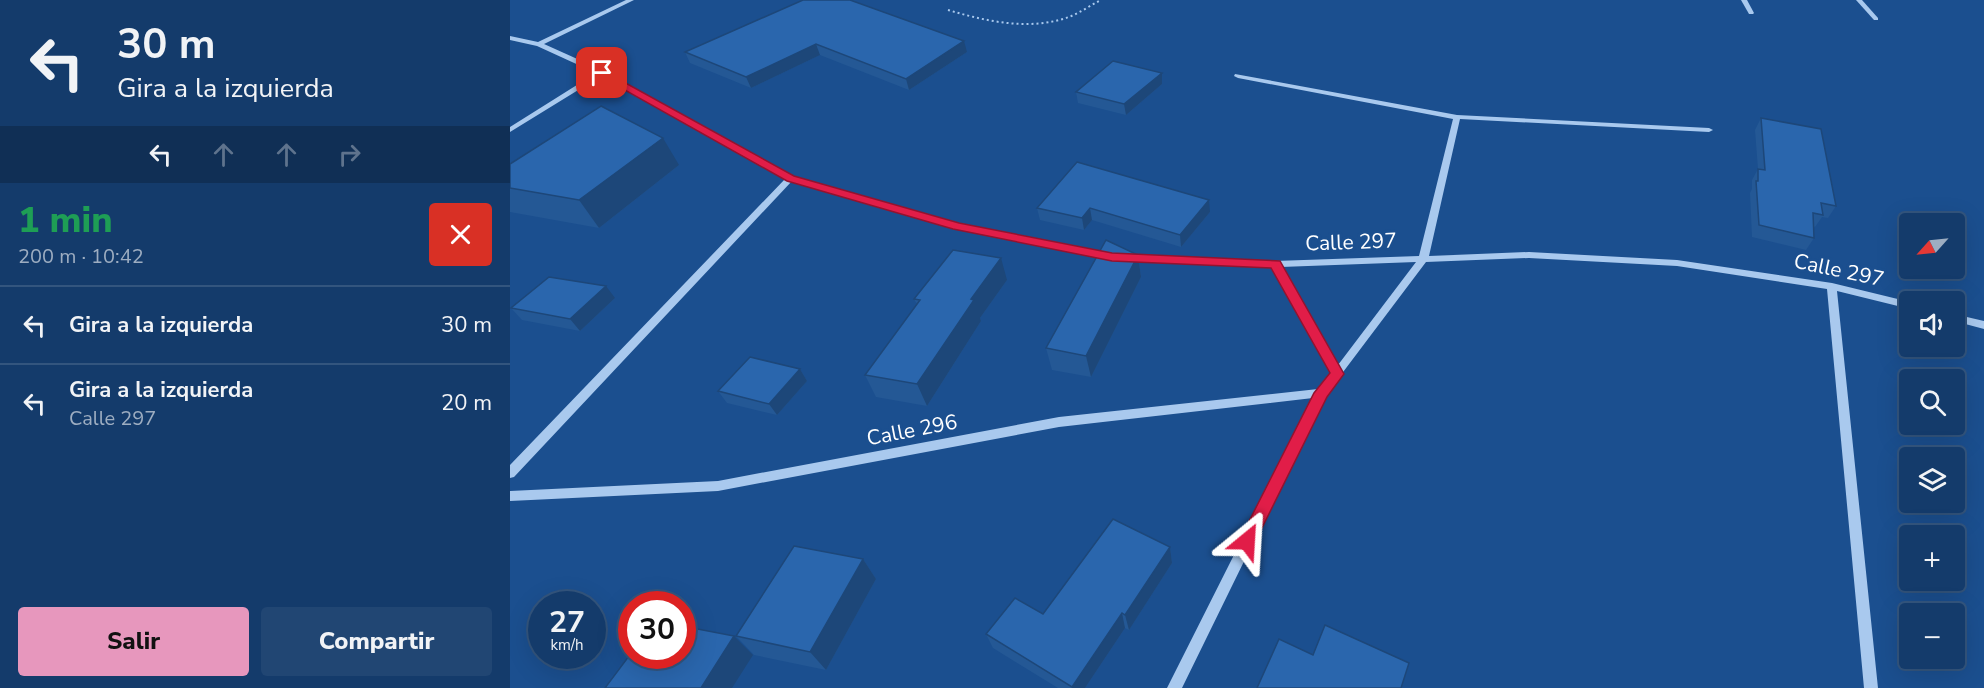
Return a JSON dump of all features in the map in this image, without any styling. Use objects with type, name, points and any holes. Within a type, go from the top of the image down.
[{"type":"street","points":[[539,44],[631,0]]},
{"type":"street","points":[[1743,0],[1751,13]]},
{"type":"street","points":[[1859,0],[1876,19]]},
{"type":"street","name":"Calle 297","points":[[510,38],[539,44],[602,73],[790,178],[957,226],[1112,257],[1275,264],[1528,255],[1677,263],[1832,286],[1899,303]]},
{"type":"street","points":[[510,130],[602,73]]},
{"type":"street","points":[[1238,76],[1457,117],[1709,130]]},
{"type":"street","points":[[1174,688],[1321,393],[1423,259],[1457,117]]},
{"type":"street","points":[[510,473],[790,178]]},
{"type":"street","points":[[1275,264],[1337,374]]},
{"type":"street","points":[[1832,286],[1871,688]]},
{"type":"street","points":[[1965,320],[1984,325]]},
{"type":"street","name":"Calle 296","points":[[510,496],[718,486],[1059,422],[1321,393]]},
{"type":"path","points":[[948,10],[998,21],[1042,22],[1064,19],[1101,0]]},
{"type":"building","points":[[803,0],[850,0],[964,41],[906,79],[816,44],[746,77],[685,52]]},
{"type":"building","points":[[1113,61],[1162,73],[1124,104],[1076,92]]},
{"type":"building","points":[[601,106],[663,138],[579,200],[510,188],[510,164]]},
{"type":"building","points":[[1761,118],[1821,129],[1836,206],[1821,203],[1823,215],[1813,213],[1814,238],[1759,225],[1756,181],[1758,181],[1758,169],[1765,170]]},
{"type":"building","points":[[1077,162],[1209,200],[1180,235],[1090,208],[1082,218],[1037,208]]},
{"type":"building","points":[[1106,240],[1138,255],[1086,356],[1046,348]]},
{"type":"building","points":[[953,250],[1001,258],[971,299],[974,300],[917,384],[865,375],[920,300],[914,299]]},
{"type":"building","points":[[549,277],[606,286],[570,319],[511,308]]},
{"type":"building","points":[[750,357],[800,369],[769,404],[718,391]]},
{"type":"building","points":[[1113,519],[1170,547],[1125,615],[1122,613],[1072,687],[986,634],[1015,598],[1043,614]]},
{"type":"building","points":[[794,546],[863,559],[810,652],[736,636]]},
{"type":"building","points":[[1325,625],[1409,663],[1401,688],[1257,688],[1279,639],[1313,655]]},
{"type":"building","points":[[696,629],[734,636],[701,688],[605,688],[619,669],[696,669]]},
{"type":"route","points":[[602,73],[790,178],[957,226],[1112,257],[1275,264],[1337,374],[1321,393],[1247,541]]}]
